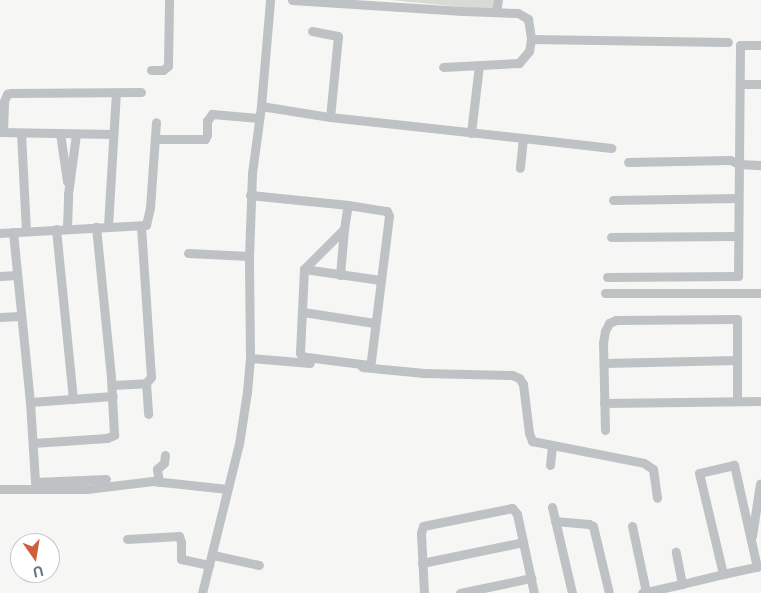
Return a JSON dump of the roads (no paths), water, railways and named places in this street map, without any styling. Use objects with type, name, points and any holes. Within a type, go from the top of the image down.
[{"type":"street","points":[[151,70],[163,70],[168,66],[169,0]]},
{"type":"street","points":[[202,593],[213,555],[239,444],[250,358],[250,195],[261,106],[270,0]]},
{"type":"street","points":[[292,0],[518,13],[526,16],[530,22],[531,39],[527,55],[519,63],[443,67]]},
{"type":"street","points":[[496,12],[498,0]]},
{"type":"street","points":[[312,31],[338,36],[330,117]]},
{"type":"street","points":[[531,39],[728,42]]},
{"type":"street","points":[[607,277],[738,276],[740,45],[761,45]]},
{"type":"street","points":[[471,133],[479,65]]},
{"type":"street","points":[[740,84],[761,84]]},
{"type":"street","points":[[108,226],[116,92]]},
{"type":"street","points":[[113,134],[1,132],[6,94],[141,92]]},
{"type":"street","points":[[261,106],[330,117],[611,148]]},
{"type":"street","points":[[155,139],[205,138],[208,135],[207,121],[212,114],[259,118]]},
{"type":"street","points":[[0,233],[146,225],[149,220],[156,122]]},
{"type":"street","points":[[21,132],[26,231]]},
{"type":"street","points":[[60,133],[68,194]]},
{"type":"street","points":[[67,228],[68,194],[76,134]]},
{"type":"street","points":[[520,168],[523,138]]},
{"type":"street","points":[[628,162],[730,160],[739,164],[761,165]]},
{"type":"street","points":[[250,195],[385,210],[388,214],[374,322],[371,361],[368,366]]},
{"type":"street","points":[[613,200],[738,198]]},
{"type":"street","points":[[340,275],[348,205]]},
{"type":"street","points":[[141,226],[151,377],[146,383],[148,414]]},
{"type":"street","points":[[33,443],[112,437],[114,435],[112,385],[96,227]]},
{"type":"street","points":[[56,229],[73,399]]},
{"type":"street","points":[[344,229],[304,269],[302,356],[368,366]]},
{"type":"street","points":[[13,232],[30,402],[35,482],[106,478]]},
{"type":"street","points":[[610,237],[738,236]]},
{"type":"street","points":[[188,253],[249,256]]},
{"type":"street","points":[[304,269],[380,280]]},
{"type":"street","points":[[0,276],[17,275]]},
{"type":"street","points":[[605,293],[761,293]]},
{"type":"street","points":[[302,312],[374,322]]},
{"type":"street","points":[[0,317],[20,316]]},
{"type":"street","points":[[605,430],[604,331],[609,323],[616,320],[737,319],[736,401]]},
{"type":"street","points":[[250,358],[512,375],[519,378],[523,384],[530,438],[536,442],[552,446],[644,462],[653,469],[657,498]]},
{"type":"street","points":[[604,363],[737,360]]},
{"type":"street","points":[[112,385],[146,383]]},
{"type":"street","points":[[30,402],[112,396]]},
{"type":"street","points":[[604,402],[761,401]]},
{"type":"street","points":[[550,465],[552,446]]},
{"type":"street","points":[[158,482],[157,468],[164,463],[165,455]]},
{"type":"street","points":[[632,526],[644,593],[668,590],[682,584],[759,566],[751,540],[734,465],[699,473],[723,574]]},
{"type":"street","points":[[0,489],[87,489],[158,482],[228,489]]},
{"type":"street","points":[[751,540],[760,484]]},
{"type":"street","points":[[552,507],[572,593]]},
{"type":"street","points":[[424,593],[421,530],[424,526],[512,508],[516,511],[534,593]]},
{"type":"street","points":[[555,521],[593,526],[609,593]]},
{"type":"street","points":[[128,539],[179,536],[181,559],[209,565]]},
{"type":"street","points":[[422,563],[523,542]]},
{"type":"street","points":[[676,552],[682,584]]},
{"type":"street","points":[[213,555],[259,565]]},
{"type":"street","points":[[460,593],[531,578]]}]
